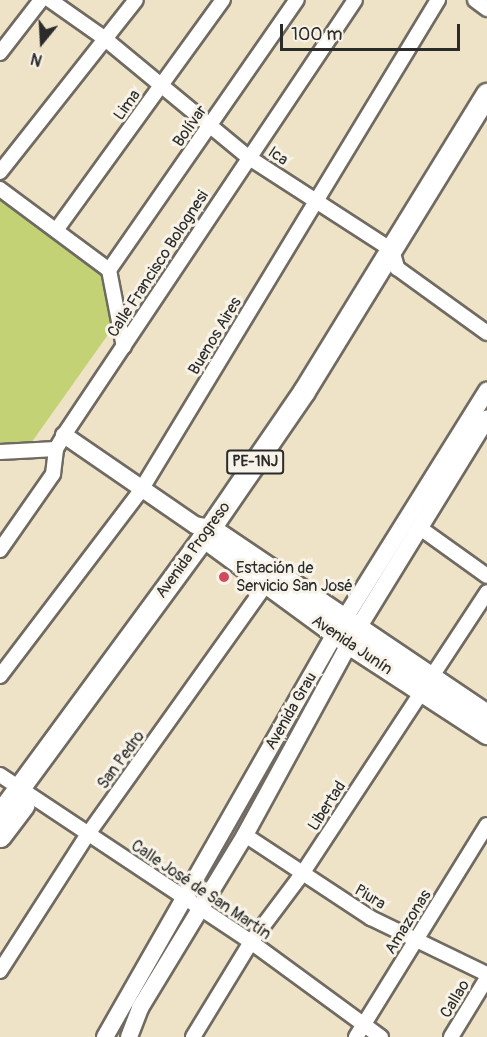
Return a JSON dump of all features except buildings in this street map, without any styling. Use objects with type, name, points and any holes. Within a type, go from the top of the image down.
[{"type":"main road","name":"Avenida Progreso","points":[[0,836],[25,791],[208,534],[310,407],[487,94]]},
{"type":"main road","name":"Avenida Progreso","points":[[394,259],[487,122]]},
{"type":"main road","name":"Avenida Junín","points":[[208,534],[346,632],[427,685],[487,734]]},
{"type":"main road","name":"Avenida Junín","points":[[427,685],[487,714]]},
{"type":"main road","name":"Avenida Progreso","points":[[0,814],[25,791]]},
{"type":"street","points":[[0,53],[41,0]]},
{"type":"street","name":"Ica","points":[[50,0],[104,38],[211,124],[248,157],[316,202],[394,259],[487,333]]},
{"type":"street","points":[[0,172],[136,0]]},
{"type":"street","name":"Lima","points":[[57,229],[223,0]]},
{"type":"street","name":"Bolívar","points":[[110,270],[297,0]]},
{"type":"street","name":"Calle Francisco Bolognesi","points":[[0,550],[52,474],[60,442],[248,157],[355,0]]},
{"type":"street","name":"Buenos Aires","points":[[0,676],[141,490],[438,0]]},
{"type":"street","points":[[475,0],[487,9]]},
{"type":"street","points":[[0,189],[110,270],[124,347]]},
{"type":"street","name":"Avenida Grau","points":[[105,1037],[185,898],[346,632],[487,391]]},
{"type":"street","name":"Avenida Grau","points":[[129,1037],[140,1008],[245,835],[346,632],[420,528],[487,418]]},
{"type":"street","points":[[0,452],[60,442]]},
{"type":"street","name":"Avenida Junín","points":[[60,442],[141,490],[208,534]]},
{"type":"street","points":[[420,528],[487,576]]},
{"type":"street","name":"San Pedro","points":[[0,971],[88,834],[270,578]]},
{"type":"street","name":"Libertad","points":[[193,1037],[251,942],[302,874],[487,592]]},
{"type":"street","name":"Calle José de San Martín","points":[[0,774],[251,942],[359,1031],[381,1037]]},
{"type":"street","name":"Amazonas","points":[[359,1031],[487,825]]},
{"type":"street","name":"Piura","points":[[245,835],[302,874],[416,941],[487,976]]},
{"type":"street","name":"Callao","points":[[451,1037],[487,976]]},
{"type":"green space","points":[[0,195],[103,269],[112,329],[29,446],[0,448]]},
{"type":"place","name":"Estación de Servicio San José","points":[[224,577]]}]
